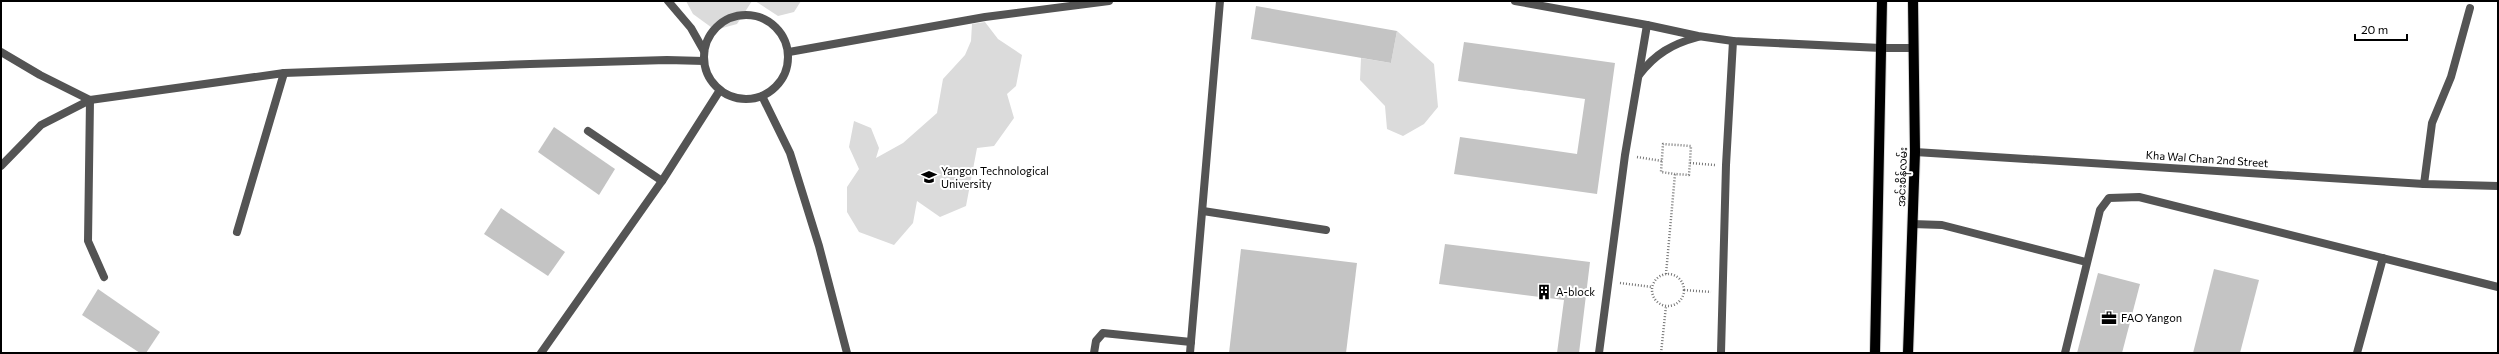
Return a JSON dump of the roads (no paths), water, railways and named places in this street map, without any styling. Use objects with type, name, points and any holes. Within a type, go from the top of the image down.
[{"type":"main road","name":"အင်းစိန်လမ်း","points":[[1875,353],[1882,1]]},
{"type":"main road","name":"အင်းစိန်လမ်း","points":[[1908,353],[1915,152],[1912,48],[1913,1]]},
{"type":"street","points":[[668,1],[691,28],[704,50]]},
{"type":"street","points":[[789,52],[985,17],[1109,1]]},
{"type":"street","points":[[1190,353],[1220,1]]},
{"type":"street","points":[[1515,1],[1646,24],[1698,36],[1733,41],[1881,48],[1912,48]]},
{"type":"street","points":[[2424,184],[2432,123],[2451,77],[2470,8]]},
{"type":"street","points":[[741,14],[752,15],[773,23],[783,36],[789,52],[788,63],[780,83],[762,96],[740,98],[720,90],[710,77],[704,62],[704,50],[710,35],[721,22],[741,14]]},
{"type":"street","points":[[1599,353],[1624,155],[1646,24]]},
{"type":"street","points":[[1638,77],[1652,59],[1674,43],[1698,36]]},
{"type":"street","points":[[1721,353],[1726,165],[1733,41]]},
{"type":"street","points":[[1,52],[40,75],[90,100]]},
{"type":"street","points":[[1,166],[41,126],[90,100],[284,73],[666,60],[704,62]]},
{"type":"street","points":[[237,232],[284,73]]},
{"type":"street","points":[[540,353],[662,181],[720,90]]},
{"type":"street","points":[[762,96],[790,153],[819,246],[847,353]]},
{"type":"street","points":[[90,100],[88,241],[104,277]]},
{"type":"street","points":[[588,131],[662,181]]},
{"type":"street","name":"Kha Wal Chan 2nd Street","points":[[1915,152],[2424,184],[2498,186]]},
{"type":"street","points":[[2065,353],[2086,262],[2100,210],[2109,198],[2139,197],[2498,287]]},
{"type":"street","points":[[1203,210],[1326,230]]},
{"type":"street","points":[[1912,224],[1942,225],[2086,262]]},
{"type":"street","points":[[2357,353],[2382,258]]},
{"type":"street","points":[[1094,353],[1096,341],[1103,333],[1191,342]]},
{"type":"place","name":"Yangon Technological University","points":[[929,177]]},
{"type":"place","name":"A-block","points":[[1544,292]]},
{"type":"place","name":"FAO Yangon","points":[[2109,318]]}]
